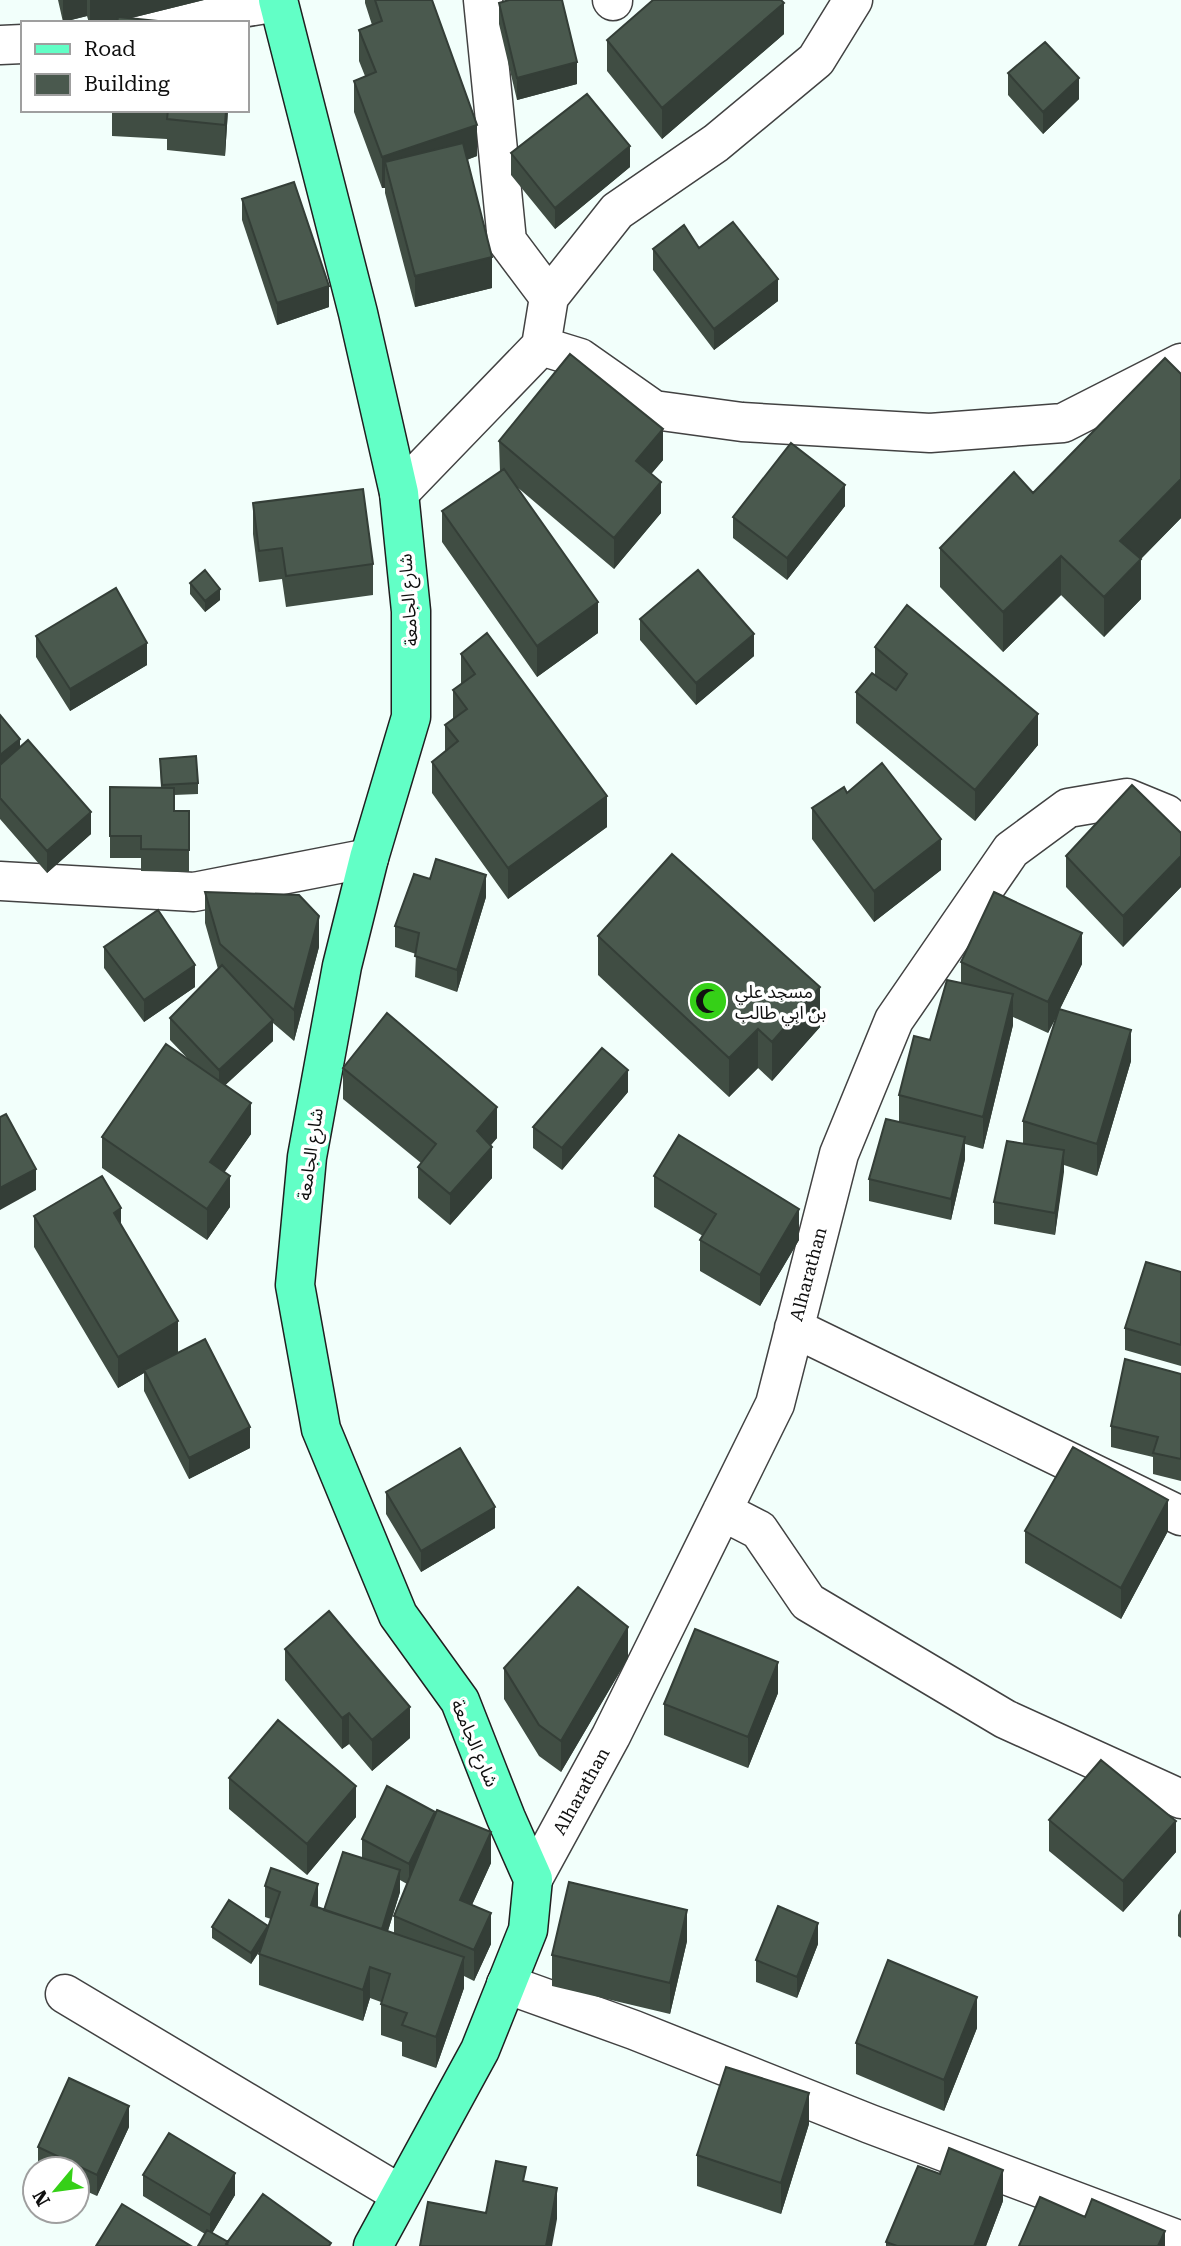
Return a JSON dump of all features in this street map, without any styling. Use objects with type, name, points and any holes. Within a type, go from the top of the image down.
[{"type":"main road","name":"شارع الجامعة","points":[[278,1],[358,313],[399,493],[411,611],[411,718],[369,858],[342,966],[307,1157],[295,1285],[321,1429],[398,1615],[460,1701],[533,1879],[528,1930],[480,2050],[373,2246]]},
{"type":"street","points":[[483,0],[507,241],[549,297]]},
{"type":"street","points":[[399,493],[541,346],[549,297],[617,211],[716,144],[816,60],[853,0]]},
{"type":"street","points":[[162,21],[278,1]]},
{"type":"street","points":[[0,45],[21,44]]},
{"type":"street","points":[[541,346],[580,358],[654,410],[742,422],[930,433],[1063,423],[1181,363]]},
{"type":"street","name":"Alharathan","points":[[533,1879],[611,1736],[775,1404],[839,1154],[894,1020],[1011,850],[1068,808],[1127,798],[1166,814],[1181,828]]},
{"type":"street","points":[[0,881],[194,892],[369,858]]},
{"type":"street","points":[[794,1328],[1181,1516]]},
{"type":"street","points":[[722,1511],[759,1530],[808,1602],[1004,1719],[1181,1799]]},
{"type":"street","points":[[506,1984],[634,2030],[870,2124],[1176,2239]]},
{"type":"street","points":[[65,1994],[400,2194]]},
{"type":"building","points":[[375,0],[432,0],[477,125],[382,157],[354,81],[376,72],[359,30],[382,21]]},
{"type":"building","points":[[509,0],[562,0],[577,62],[517,78],[499,3]]},
{"type":"building","points":[[653,0],[781,0],[784,3],[662,108],[607,40]]},
{"type":"building","points":[[118,17],[158,21],[117,21]]},
{"type":"building","points":[[1045,42],[1079,78],[1043,112],[1008,73]]},
{"type":"building","points":[[587,94],[630,146],[555,208],[511,153]]},
{"type":"building","points":[[168,112],[226,112],[225,125],[167,119]]},
{"type":"building","points":[[463,143],[492,257],[415,276],[385,162]]},
{"type":"building","points":[[294,182],[329,286],[277,303],[242,199]]},
{"type":"building","points":[[733,222],[778,279],[714,329],[653,249],[684,225],[699,248]]},
{"type":"building","points":[[570,354],[663,429],[636,461],[661,482],[614,538],[499,441]]},
{"type":"building","points":[[1165,358],[1181,374],[1181,479],[1120,541],[1141,559],[1104,597],[1061,556],[1003,612],[940,548],[1014,472],[1033,493]]},
{"type":"building","points":[[791,443],[845,485],[787,558],[733,517]]},
{"type":"building","points":[[504,469],[598,602],[537,646],[442,511]]},
{"type":"building","points":[[363,489],[373,564],[286,576],[282,548],[259,551],[253,503]]},
{"type":"building","points":[[205,570],[220,589],[205,601],[190,583]]},
{"type":"building","points":[[698,570],[754,634],[696,683],[640,619]]},
{"type":"building","points":[[116,588],[147,643],[70,689],[36,636]]},
{"type":"building","points":[[907,605],[1038,714],[975,790],[856,692],[872,673],[896,690],[907,674],[875,647]]},
{"type":"building","points":[[487,633],[607,796],[508,868],[432,762],[458,741],[445,725],[467,709],[453,690],[475,674],[461,654]]},
{"type":"building","points":[[0,715],[20,739],[0,755]]},
{"type":"building","points":[[28,740],[91,812],[47,851],[0,798],[0,765]]},
{"type":"building","points":[[196,756],[198,783],[162,785],[160,759]]},
{"type":"building","points":[[882,763],[941,839],[874,891],[812,808],[844,787],[847,793]]},
{"type":"building","points":[[1132,785],[1181,833],[1181,856],[1123,916],[1066,856]]},
{"type":"building","points":[[110,787],[174,788],[174,811],[189,811],[189,850],[141,849],[141,836],[110,836]]},
{"type":"building","name":"مسجد علي بن ابي طالب","points":[[672,854],[820,987],[772,1042],[758,1029],[729,1058],[598,936]]},
{"type":"building","points":[[436,859],[486,875],[457,970],[415,956],[419,933],[395,926],[414,874],[430,879]]},
{"type":"building","points":[[205,892],[299,895],[319,916],[294,1010],[220,944]]},
{"type":"building","points":[[994,892],[1082,933],[1048,1002],[961,962]]},
{"type":"building","points":[[158,910],[195,965],[144,1000],[104,947]]},
{"type":"building","points":[[222,965],[273,1020],[219,1070],[170,1018]]},
{"type":"building","points":[[947,980],[1013,994],[983,1117],[899,1095],[914,1036],[930,1040]]},
{"type":"building","points":[[1059,1009],[1131,1030],[1097,1144],[1023,1121]]},
{"type":"building","points":[[387,1013],[497,1107],[477,1131],[492,1147],[450,1194],[418,1167],[436,1144],[343,1068]]},
{"type":"building","points":[[166,1044],[251,1103],[210,1162],[230,1176],[207,1209],[102,1137]]},
{"type":"building","points":[[602,1048],[628,1070],[562,1148],[533,1127]]},
{"type":"building","points":[[6,1114],[36,1169],[0,1188],[0,1117]]},
{"type":"building","points":[[886,1119],[965,1137],[951,1199],[869,1179]]},
{"type":"building","points":[[679,1135],[799,1209],[760,1275],[700,1240],[716,1214],[654,1176]]},
{"type":"building","points":[[1007,1141],[1064,1150],[1055,1213],[994,1202]]},
{"type":"building","points":[[102,1176],[121,1208],[114,1213],[178,1321],[118,1357],[34,1216]]},
{"type":"building","points":[[1146,1262],[1181,1272],[1181,1345],[1125,1328]]},
{"type":"building","points":[[205,1339],[250,1427],[189,1458],[144,1370]]},
{"type":"building","points":[[1125,1359],[1181,1374],[1181,1459],[1153,1453],[1158,1437],[1111,1426]]},
{"type":"building","points":[[1073,1447],[1168,1500],[1121,1588],[1025,1531]]},
{"type":"building","points":[[460,1448],[495,1507],[421,1551],[386,1492]]},
{"type":"building","points":[[578,1587],[628,1627],[561,1741],[539,1725],[504,1668]]},
{"type":"building","points":[[329,1611],[410,1707],[372,1740],[349,1713],[342,1718],[285,1649]]},
{"type":"building","points":[[695,1629],[778,1662],[748,1737],[664,1704]]},
{"type":"building","points":[[278,1720],[356,1786],[307,1844],[229,1778]]},
{"type":"building","points":[[1101,1760],[1176,1821],[1123,1881],[1049,1820]]},
{"type":"building","points":[[387,1786],[435,1812],[409,1864],[362,1839]]},
{"type":"building","points":[[437,1810],[491,1832],[460,1900],[491,1913],[474,1950],[394,1916]]},
{"type":"building","points":[[343,1852],[400,1870],[382,1929],[324,1910]]},
{"type":"building","points":[[271,1868],[318,1884],[311,1905],[464,1957],[436,2037],[402,2025],[407,2013],[381,2004],[390,1974],[370,1967],[363,1990],[259,1954],[280,1892],[265,1886]]},
{"type":"building","points":[[569,1882],[687,1910],[670,1983],[552,1955]]},
{"type":"building","points":[[229,1900],[268,1926],[251,1953],[212,1927]]},
{"type":"building","points":[[778,1906],[818,1923],[797,1977],[756,1960]]},
{"type":"building","points":[[888,1960],[977,1997],[944,2080],[856,2043]]},
{"type":"building","points":[[726,2067],[809,2093],[781,2183],[697,2155]]},
{"type":"building","points":[[69,2078],[129,2106],[97,2175],[91,2172],[91,2155],[55,2155],[38,2147]]},
{"type":"building","points":[[169,2133],[235,2173],[210,2215],[143,2175]]},
{"type":"building","points":[[949,2148],[1003,2170],[974,2246],[897,2246],[886,2242],[918,2166],[940,2174]]},
{"type":"building","points":[[496,2161],[526,2167],[523,2181],[557,2188],[546,2246],[420,2246],[428,2202],[486,2213]]},
{"type":"building","points":[[263,2194],[331,2243],[329,2246],[226,2244]]},
{"type":"building","points":[[1040,2197],[1085,2217],[1092,2199],[1165,2231],[1158,2246],[1019,2246]]},
{"type":"building","points":[[122,2204],[191,2246],[96,2246]]},
{"type":"building","points":[[207,2230],[228,2242],[226,2246],[198,2246]]},
{"type":"place","name":"مسجد علي بن ابي طالب","points":[[708,1001]]}]
